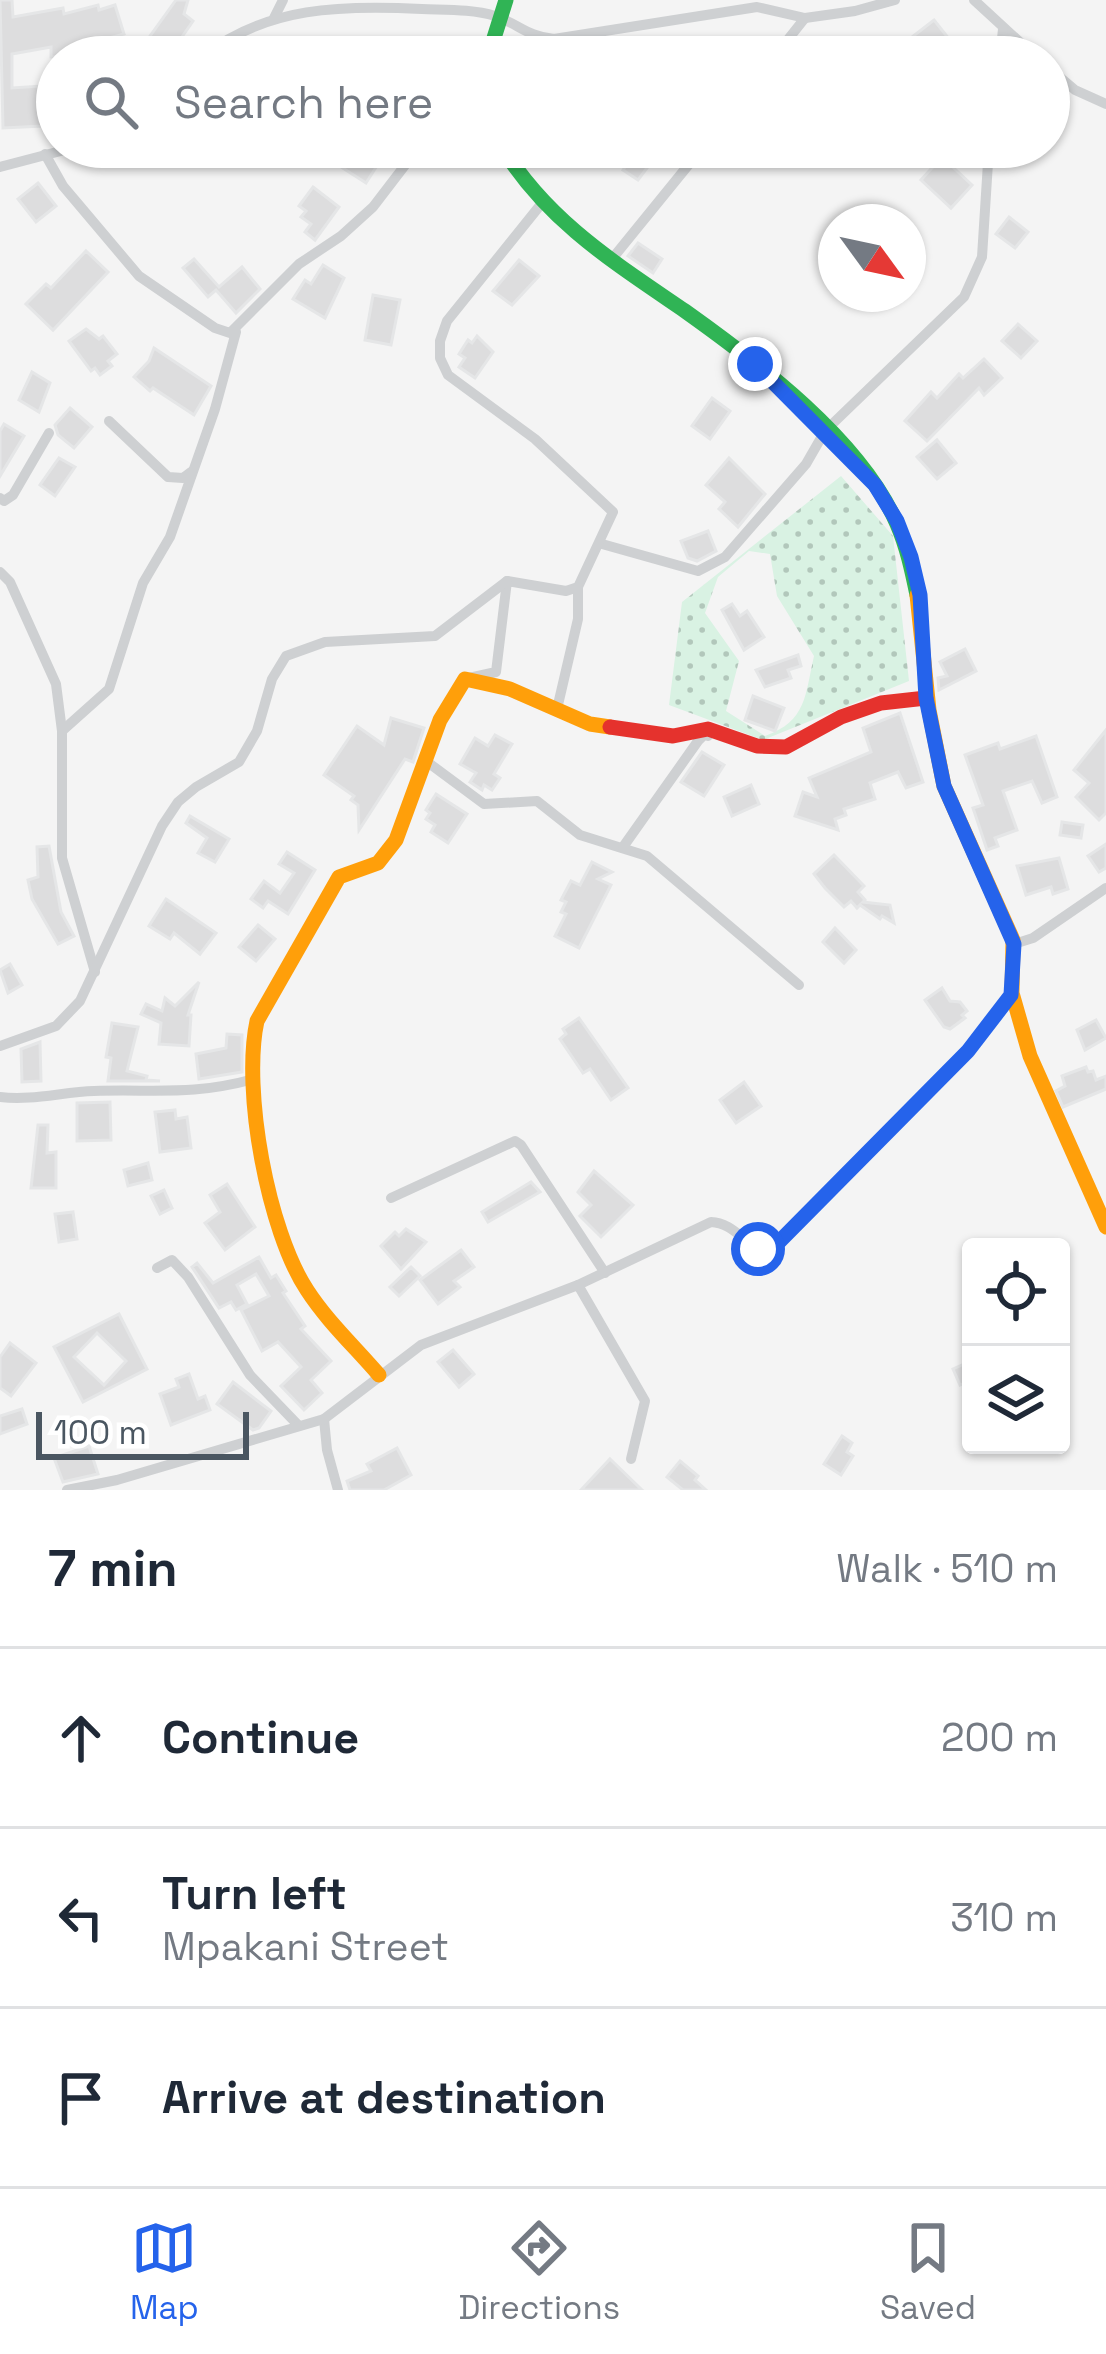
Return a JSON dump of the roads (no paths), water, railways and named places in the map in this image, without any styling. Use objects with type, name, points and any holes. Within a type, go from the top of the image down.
[{"type":"street","points":[[274,18],[283,0]]},
{"type":"street","points":[[494,36],[506,0]]},
{"type":"street","points":[[574,36],[757,8],[805,18],[895,0]]},
{"type":"street","points":[[974,0],[1011,36]]},
{"type":"street","points":[[233,36],[274,18],[343,8],[472,11],[499,17],[524,33],[539,36]]},
{"type":"street","points":[[791,36],[805,18]]},
{"type":"street","points":[[1002,36],[1003,29]]},
{"type":"street","points":[[1070,86],[1106,104]]},
{"type":"street","points":[[0,166],[36,156]]},
{"type":"street","points":[[53,168],[139,276],[214,328],[236,332]]},
{"type":"street","points":[[62,731],[109,689],[143,583],[170,537],[194,470],[236,332],[299,264],[341,236],[373,206],[403,168]]},
{"type":"street","points":[[514,168],[524,187],[612,259],[755,364],[875,485],[897,521],[911,557],[923,627],[926,698],[944,786],[1014,944],[1011,995],[1029,1053],[1106,1227]]},
{"type":"street","points":[[612,259],[686,168]]},
{"type":"street","points":[[602,544],[698,571],[725,557],[798,474],[825,431],[953,311],[974,283],[982,257],[987,168]]},
{"type":"street","points":[[542,202],[447,321],[440,358],[448,374],[535,439],[614,512],[578,587],[578,619],[557,709]]},
{"type":"street","points":[[110,421],[167,477],[183,478],[194,470]]},
{"type":"street","points":[[0,498],[13,495],[50,433]]},
{"type":"street","points":[[0,572],[10,582],[52,671],[62,731],[62,858],[95,972]]},
{"type":"street","points":[[0,1046],[67,1019],[95,972],[162,826],[178,802],[238,762],[256,731],[272,679],[286,656],[325,642],[435,636],[508,581],[566,591],[578,587]]},
{"type":"street","points":[[379,1376],[306,1288],[286,1253],[270,1189],[252,1044],[257,1022],[339,877],[377,865],[386,856],[447,697],[465,679],[496,672],[508,581]]},
{"type":"street","points":[[465,679],[510,689],[590,724],[673,736],[708,729],[757,746],[786,747],[803,742],[841,717],[881,703],[926,698]]},
{"type":"street","points":[[623,847],[704,735],[757,753],[793,752]]},
{"type":"street","points":[[426,761],[484,804],[537,801],[580,836],[623,847],[662,868],[800,985]]},
{"type":"street","points":[[1014,944],[1033,938],[1106,888]]},
{"type":"street","points":[[67,1490],[117,1480],[324,1419],[398,1359],[445,1334],[578,1285],[711,1222],[723,1222],[758,1249],[769,1251],[968,1051],[1011,995]]},
{"type":"street","points":[[0,1097],[97,1091],[176,1094],[254,1079]]},
{"type":"street","points":[[392,1198],[515,1141],[605,1273]]},
{"type":"street","points":[[157,1268],[172,1260],[188,1277],[250,1376],[299,1426]]},
{"type":"street","points":[[578,1285],[645,1401],[631,1459]]},
{"type":"street","points":[[324,1419],[338,1490]]}]
